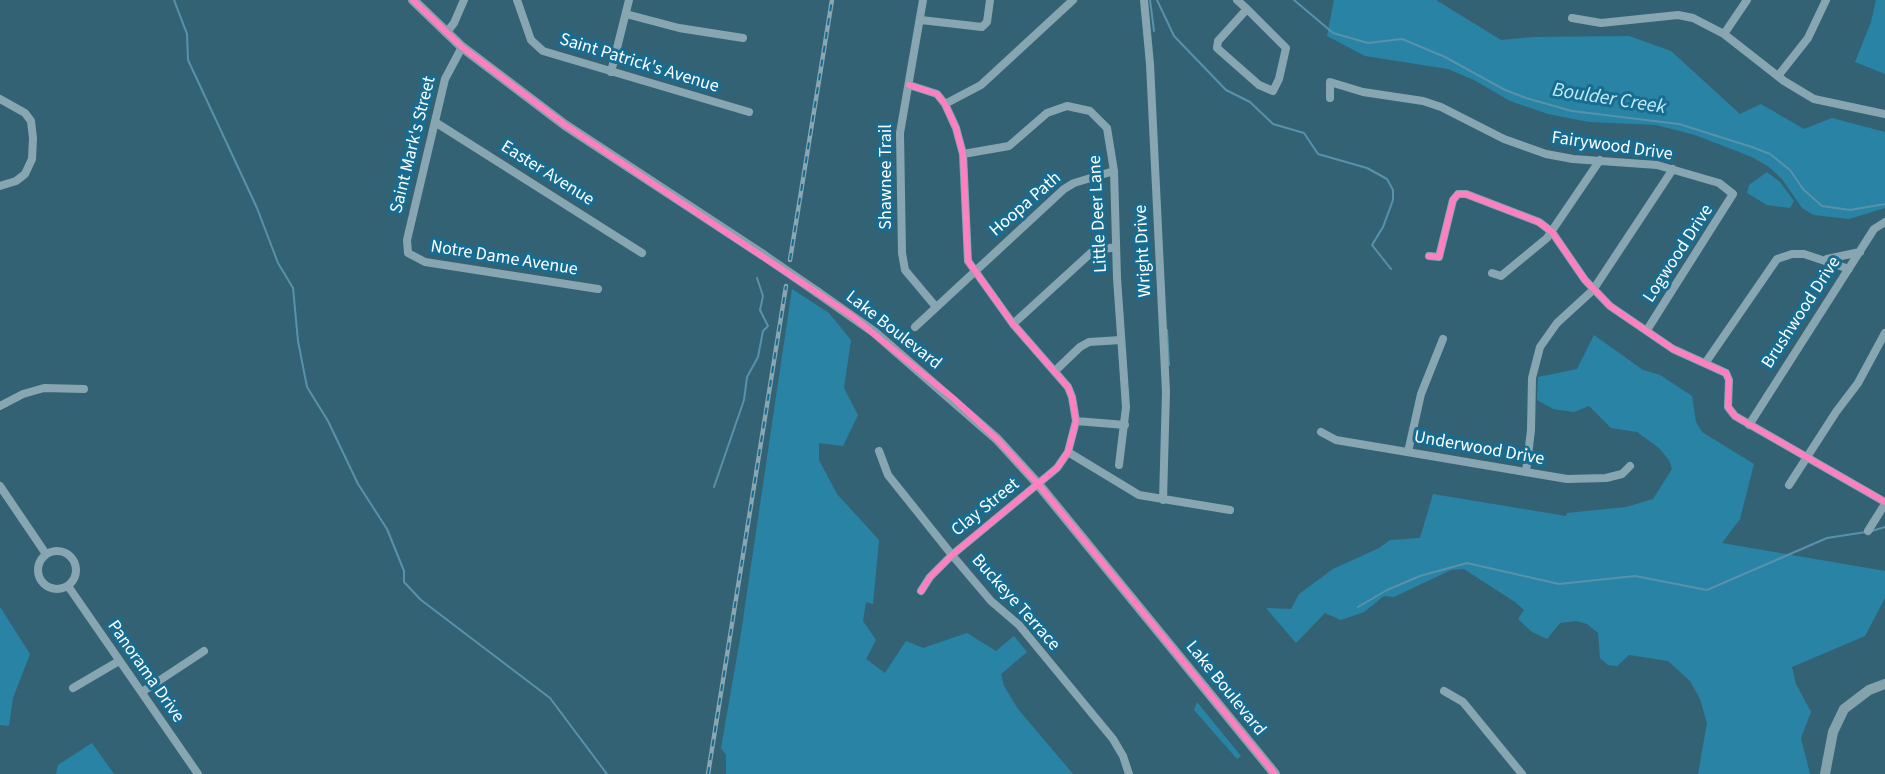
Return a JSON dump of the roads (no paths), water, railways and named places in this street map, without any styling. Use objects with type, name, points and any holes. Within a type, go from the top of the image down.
[{"type":"main road","name":"Lake Boulevard","points":[[413,0],[462,47],[565,125],[763,255],[874,332],[954,399],[997,439],[1038,484],[1275,774]]},
{"type":"main road","points":[[1826,774],[1833,732],[1844,709],[1869,690],[1885,684]]},
{"type":"street","points":[[446,33],[457,18],[464,0]]},
{"type":"street","name":"Saint Patrick's Avenue","points":[[517,0],[531,40],[537,47],[611,72],[749,112]]},
{"type":"street","points":[[611,72],[629,0]]},
{"type":"street","name":"Shawnee Trail","points":[[923,0],[899,139],[903,265],[936,307]]},
{"type":"street","points":[[921,20],[982,27],[987,22],[990,0]]},
{"type":"street","points":[[945,104],[981,85],[1073,0]]},
{"type":"street","name":"Wright Drive","points":[[1144,0],[1150,64],[1166,392],[1163,500]]},
{"type":"street","points":[[1237,0],[1247,9],[1286,48],[1280,80],[1272,91],[1259,85],[1216,48],[1218,41],[1247,9]]},
{"type":"street","points":[[1724,34],[1747,0]]},
{"type":"street","points":[[1778,76],[1808,38],[1826,0]]},
{"type":"street","points":[[626,14],[702,33],[743,38]]},
{"type":"street","points":[[1572,18],[1601,23],[1678,15],[1700,20],[1724,34],[1778,76],[1814,99],[1885,114]]},
{"type":"street","name":"Saint Mark's Street","points":[[408,253],[407,240],[446,74],[462,47]]},
{"type":"street","name":"Fairywood Drive","points":[[1330,98],[1330,82],[1363,92],[1416,99],[1442,107],[1525,147],[1562,157],[1640,162],[1673,169],[1719,183],[1734,194]]},
{"type":"street","points":[[909,85],[931,91],[945,104],[963,154],[966,257],[975,273],[1013,324],[1055,371],[1070,392],[1076,421],[1068,452],[1130,491],[1163,500],[1230,510]]},
{"type":"street","points":[[0,99],[26,113],[31,121],[33,138],[32,159],[25,174],[16,181],[0,186]]},
{"type":"street","name":"Little Deer Lane","points":[[963,154],[1009,146],[1047,113],[1074,106],[1090,111],[1107,128],[1113,171],[1125,425],[1119,465]]},
{"type":"street","name":"Easter Avenue","points":[[435,122],[642,253]]},
{"type":"street","points":[[1492,273],[1501,276],[1552,232],[1600,160]]},
{"type":"street","points":[[1526,472],[1532,430],[1532,378],[1538,354],[1557,323],[1593,290],[1673,169]]},
{"type":"street","name":"Hoopa Path","points":[[915,327],[1064,189],[1113,171]]},
{"type":"street","points":[[1429,256],[1439,257],[1453,200],[1461,193],[1534,219],[1552,232],[1593,290],[1610,306],[1673,349],[1706,362],[1728,377],[1728,407],[1735,416],[1885,503],[1868,531]]},
{"type":"street","name":"Logwood Drive","points":[[1647,330],[1734,194]]},
{"type":"street","name":"Brushwood Drive","points":[[1749,424],[1874,229],[1885,222]]},
{"type":"street","points":[[1013,324],[1093,251],[1116,247]]},
{"type":"street","points":[[1826,259],[1860,252]]},
{"type":"street","name":"Notre Dame Avenue","points":[[408,253],[425,262],[598,289]]},
{"type":"street","points":[[1706,362],[1771,265],[1786,255],[1804,254],[1826,259],[1849,269]]},
{"type":"street","points":[[1789,485],[1858,383],[1885,333]]},
{"type":"street","points":[[1408,452],[1421,394],[1443,339]]},
{"type":"street","points":[[1055,371],[1080,347],[1089,342],[1121,340]]},
{"type":"street","points":[[0,406],[23,394],[44,388],[84,389]]},
{"type":"street","points":[[1076,421],[1125,425]]},
{"type":"street","name":"Underwood Drive","points":[[1321,432],[1336,440],[1567,479],[1598,479],[1622,474],[1630,466]]},
{"type":"street","name":"Buckeye Terrace","points":[[879,451],[888,475],[952,555],[991,601],[1019,625],[1113,740],[1123,756],[1129,774]]},
{"type":"street","name":"Clay Street","points":[[921,591],[930,577],[952,555],[1057,468],[1068,452]]},
{"type":"street","points":[[0,486],[45,554]]},
{"type":"street","points":[[57,551],[72,558],[76,576],[68,586],[50,589],[40,582],[37,569],[45,554],[57,551]]},
{"type":"street","name":"Panorama Drive","points":[[68,586],[198,774]]},
{"type":"street","points":[[142,692],[204,651]]},
{"type":"street","points":[[73,688],[119,661]]},
{"type":"street","points":[[1447,692],[1462,702],[1522,774]]},
{"type":"waterway","points":[[174,0],[187,34],[188,60],[257,208],[278,263],[293,288],[298,341],[307,387],[328,421],[358,484],[387,529],[404,571],[404,582],[421,600],[550,698],[607,774]]},
{"type":"waterway","points":[[1150,0],[1154,31]]},
{"type":"waterway","points":[[1157,0],[1174,36],[1226,90],[1250,102],[1273,124],[1304,133],[1318,154],[1367,168],[1387,179],[1393,190],[1393,200],[1383,227],[1372,245],[1391,269]]},
{"type":"waterway","name":"Boulder Creek","points":[[1294,0],[1333,33],[1368,43],[1402,39],[1445,57],[1505,90],[1526,98],[1572,111],[1679,124],[1770,154],[1790,170],[1803,189],[1822,206],[1850,210],[1885,204]]},
{"type":"waterway","points":[[714,487],[744,400],[747,377],[758,357],[763,331],[768,326],[760,310],[763,296],[757,278]]},
{"type":"waterway","points":[[1167,330],[1169,365]]},
{"type":"waterway","points":[[1872,531],[1885,527]]},
{"type":"waterway","points":[[1358,607],[1387,590],[1420,576],[1467,563],[1559,584],[1635,576],[1707,590],[1827,538],[1866,532]]},
{"type":"railway","points":[[790,260],[832,0]]},
{"type":"railway","points":[[708,774],[786,286]]}]
